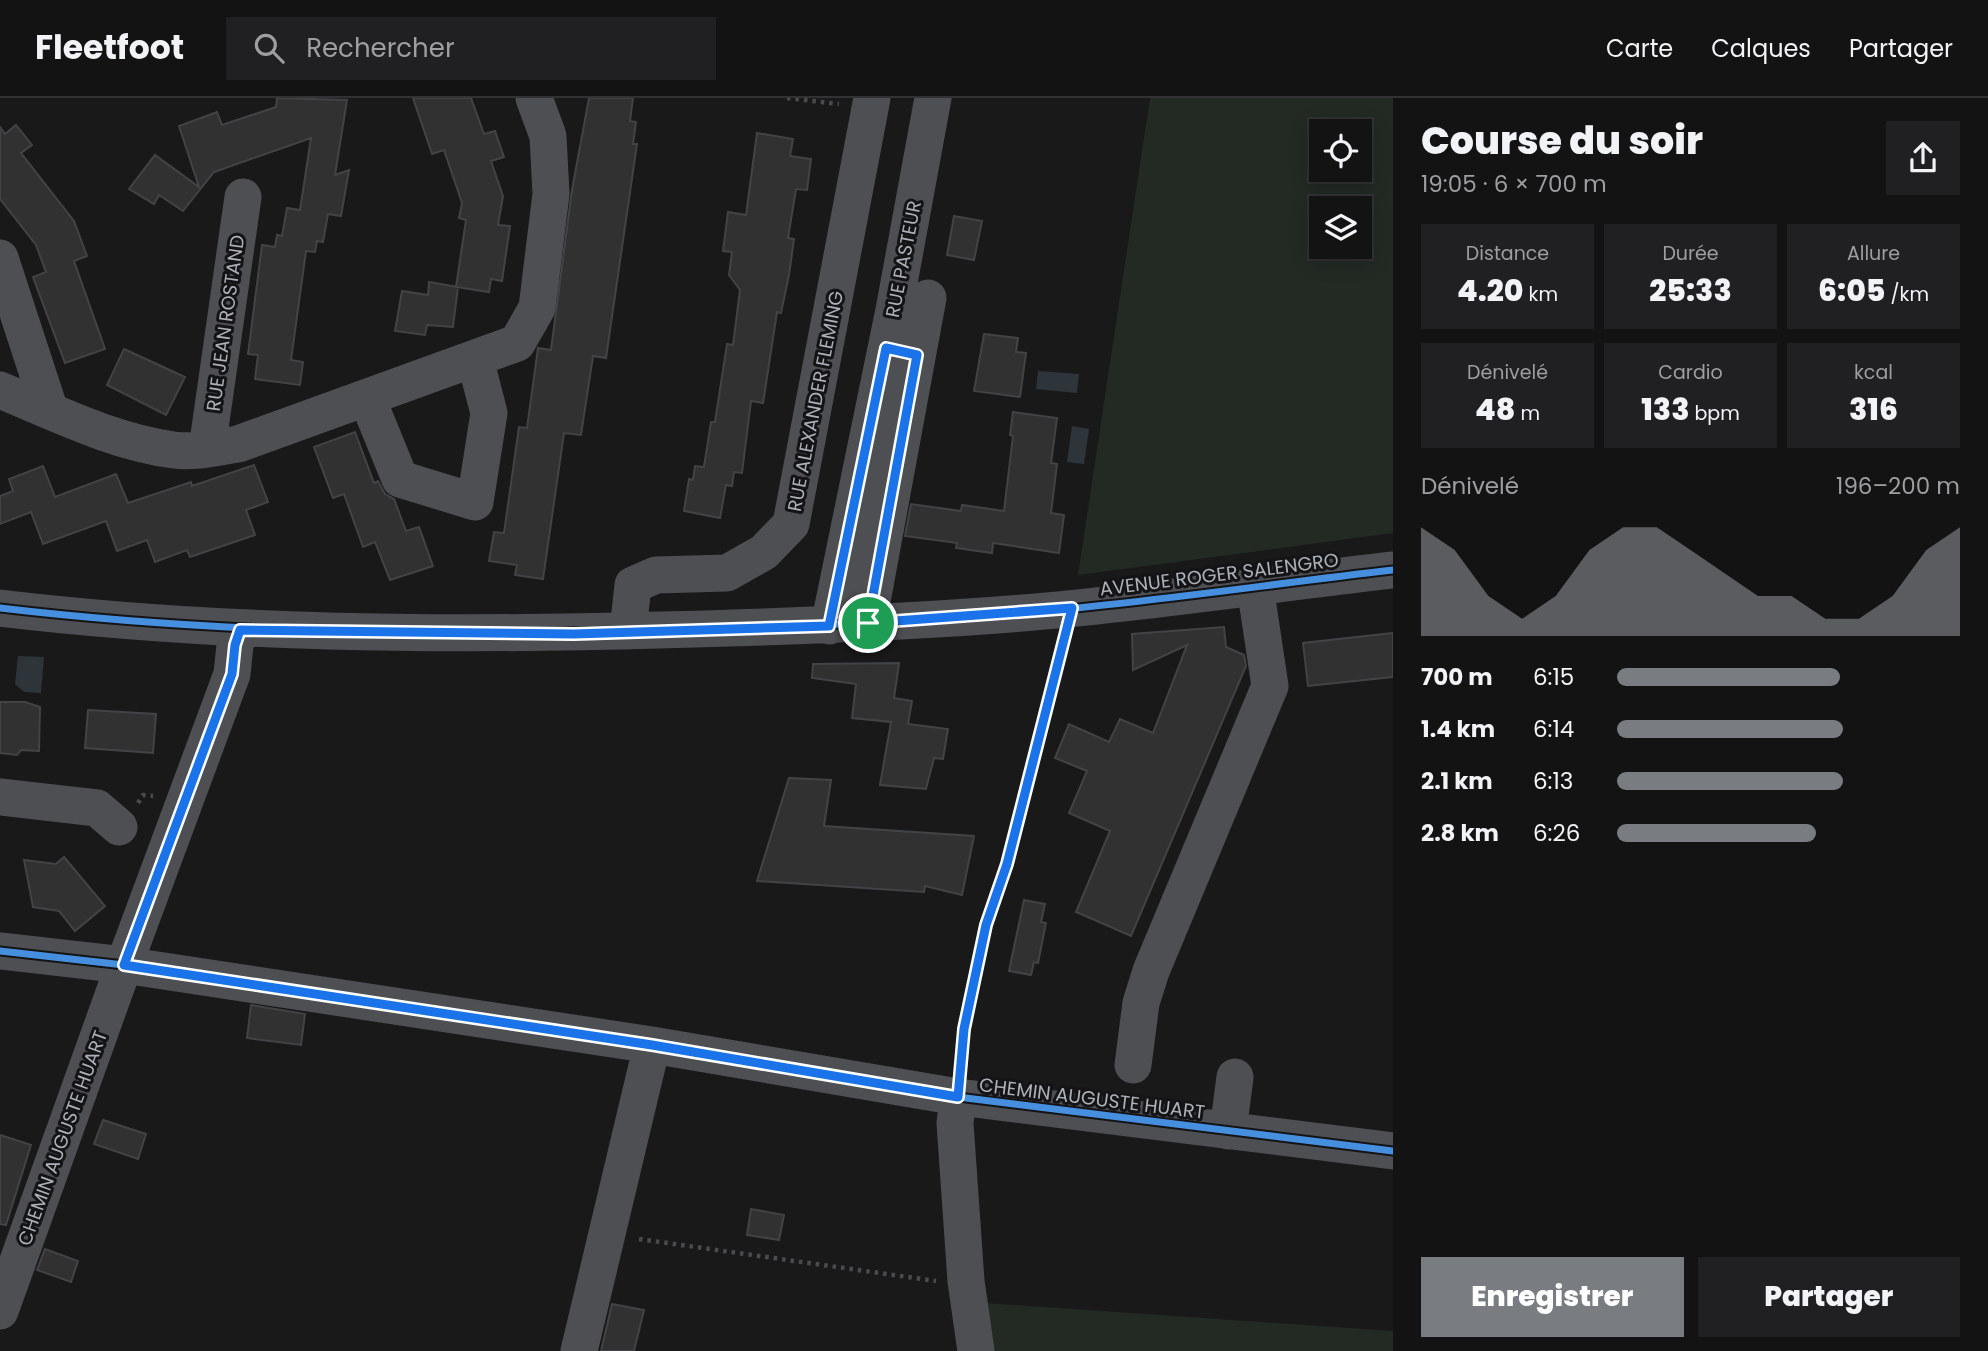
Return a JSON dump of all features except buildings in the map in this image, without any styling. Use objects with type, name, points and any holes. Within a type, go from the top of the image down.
[{"type":"street","points":[[0,390],[110,436],[176,451],[207,449],[239,444],[517,343],[537,308],[551,194],[548,136],[534,98]]},
{"type":"street","name":"RUE PASTEUR","points":[[868,623],[933,98]]},
{"type":"street","name":"RUE ALEXANDER FLEMING","points":[[628,631],[632,584],[656,575],[727,573],[764,552],[791,524],[871,103]]},
{"type":"street","name":"RUE JEAN ROSTAND","points":[[207,449],[243,197]]},
{"type":"street","points":[[0,258],[50,411]]},
{"type":"street","name":"RUE PASTEUR","points":[[829,626],[902,352],[928,298]]},
{"type":"street","points":[[367,398],[400,480],[475,502],[489,412],[475,359]]},
{"type":"street","name":"AVENUE ROGER SALENGRO","points":[[0,608],[100,620],[240,630],[574,634],[829,626],[1072,608],[1393,570]]},
{"type":"street","points":[[1133,1065],[1141,1003],[1151,971],[1270,686],[1255,586]]},
{"type":"street","name":"CHEMIN AUGUSTE HUART","points":[[0,1311],[232,674],[235,645],[240,630]]},
{"type":"street","points":[[0,797],[97,808],[119,827]]},
{"type":"street","points":[[0,951],[124,965]]},
{"type":"street","name":"CHEMIN AUGUSTE HUART","points":[[124,965],[652,1045],[958,1097],[1393,1151]]},
{"type":"street","points":[[579,1351],[652,1045]]},
{"type":"street","points":[[1228,1131],[1235,1077]]},
{"type":"street","name":"CHEMIN AUGUSTE HUART","points":[[958,1097],[955,1123],[967,1285],[976,1351]]},
{"type":"path","points":[[788,98],[871,103]]},
{"type":"path","points":[[958,1097],[964,1029],[986,925],[1007,864],[1072,608]]},
{"type":"path","points":[[607,1234],[967,1285]]},
{"type":"shaded area","points":[[1150,98],[1393,98],[1393,533],[1078,575]]},
{"type":"shaded area","points":[[1038,371],[1079,374],[1077,393],[1036,389]]},
{"type":"shaded area","points":[[1072,426],[1089,429],[1084,464],[1067,462]]},
{"type":"shaded area","points":[[18,656],[44,657],[41,693],[24,692],[15,684]]},
{"type":"shaded area","points":[[986,1303],[1393,1331],[1393,1351],[993,1351]]},
{"type":"cycle path","points":[[0,608],[164,623],[329,631],[494,633],[705,629],[887,622],[1023,613],[1162,599],[1393,570]]},
{"type":"cycle path","points":[[0,951],[124,965],[652,1045],[958,1097],[1393,1151]]},
{"type":"route","points":[[886,348],[917,355],[868,623],[1072,608],[1007,864],[986,925],[964,1029],[958,1097],[652,1045],[124,965],[232,674],[235,645],[240,630],[574,634],[829,626],[886,348]]}]
